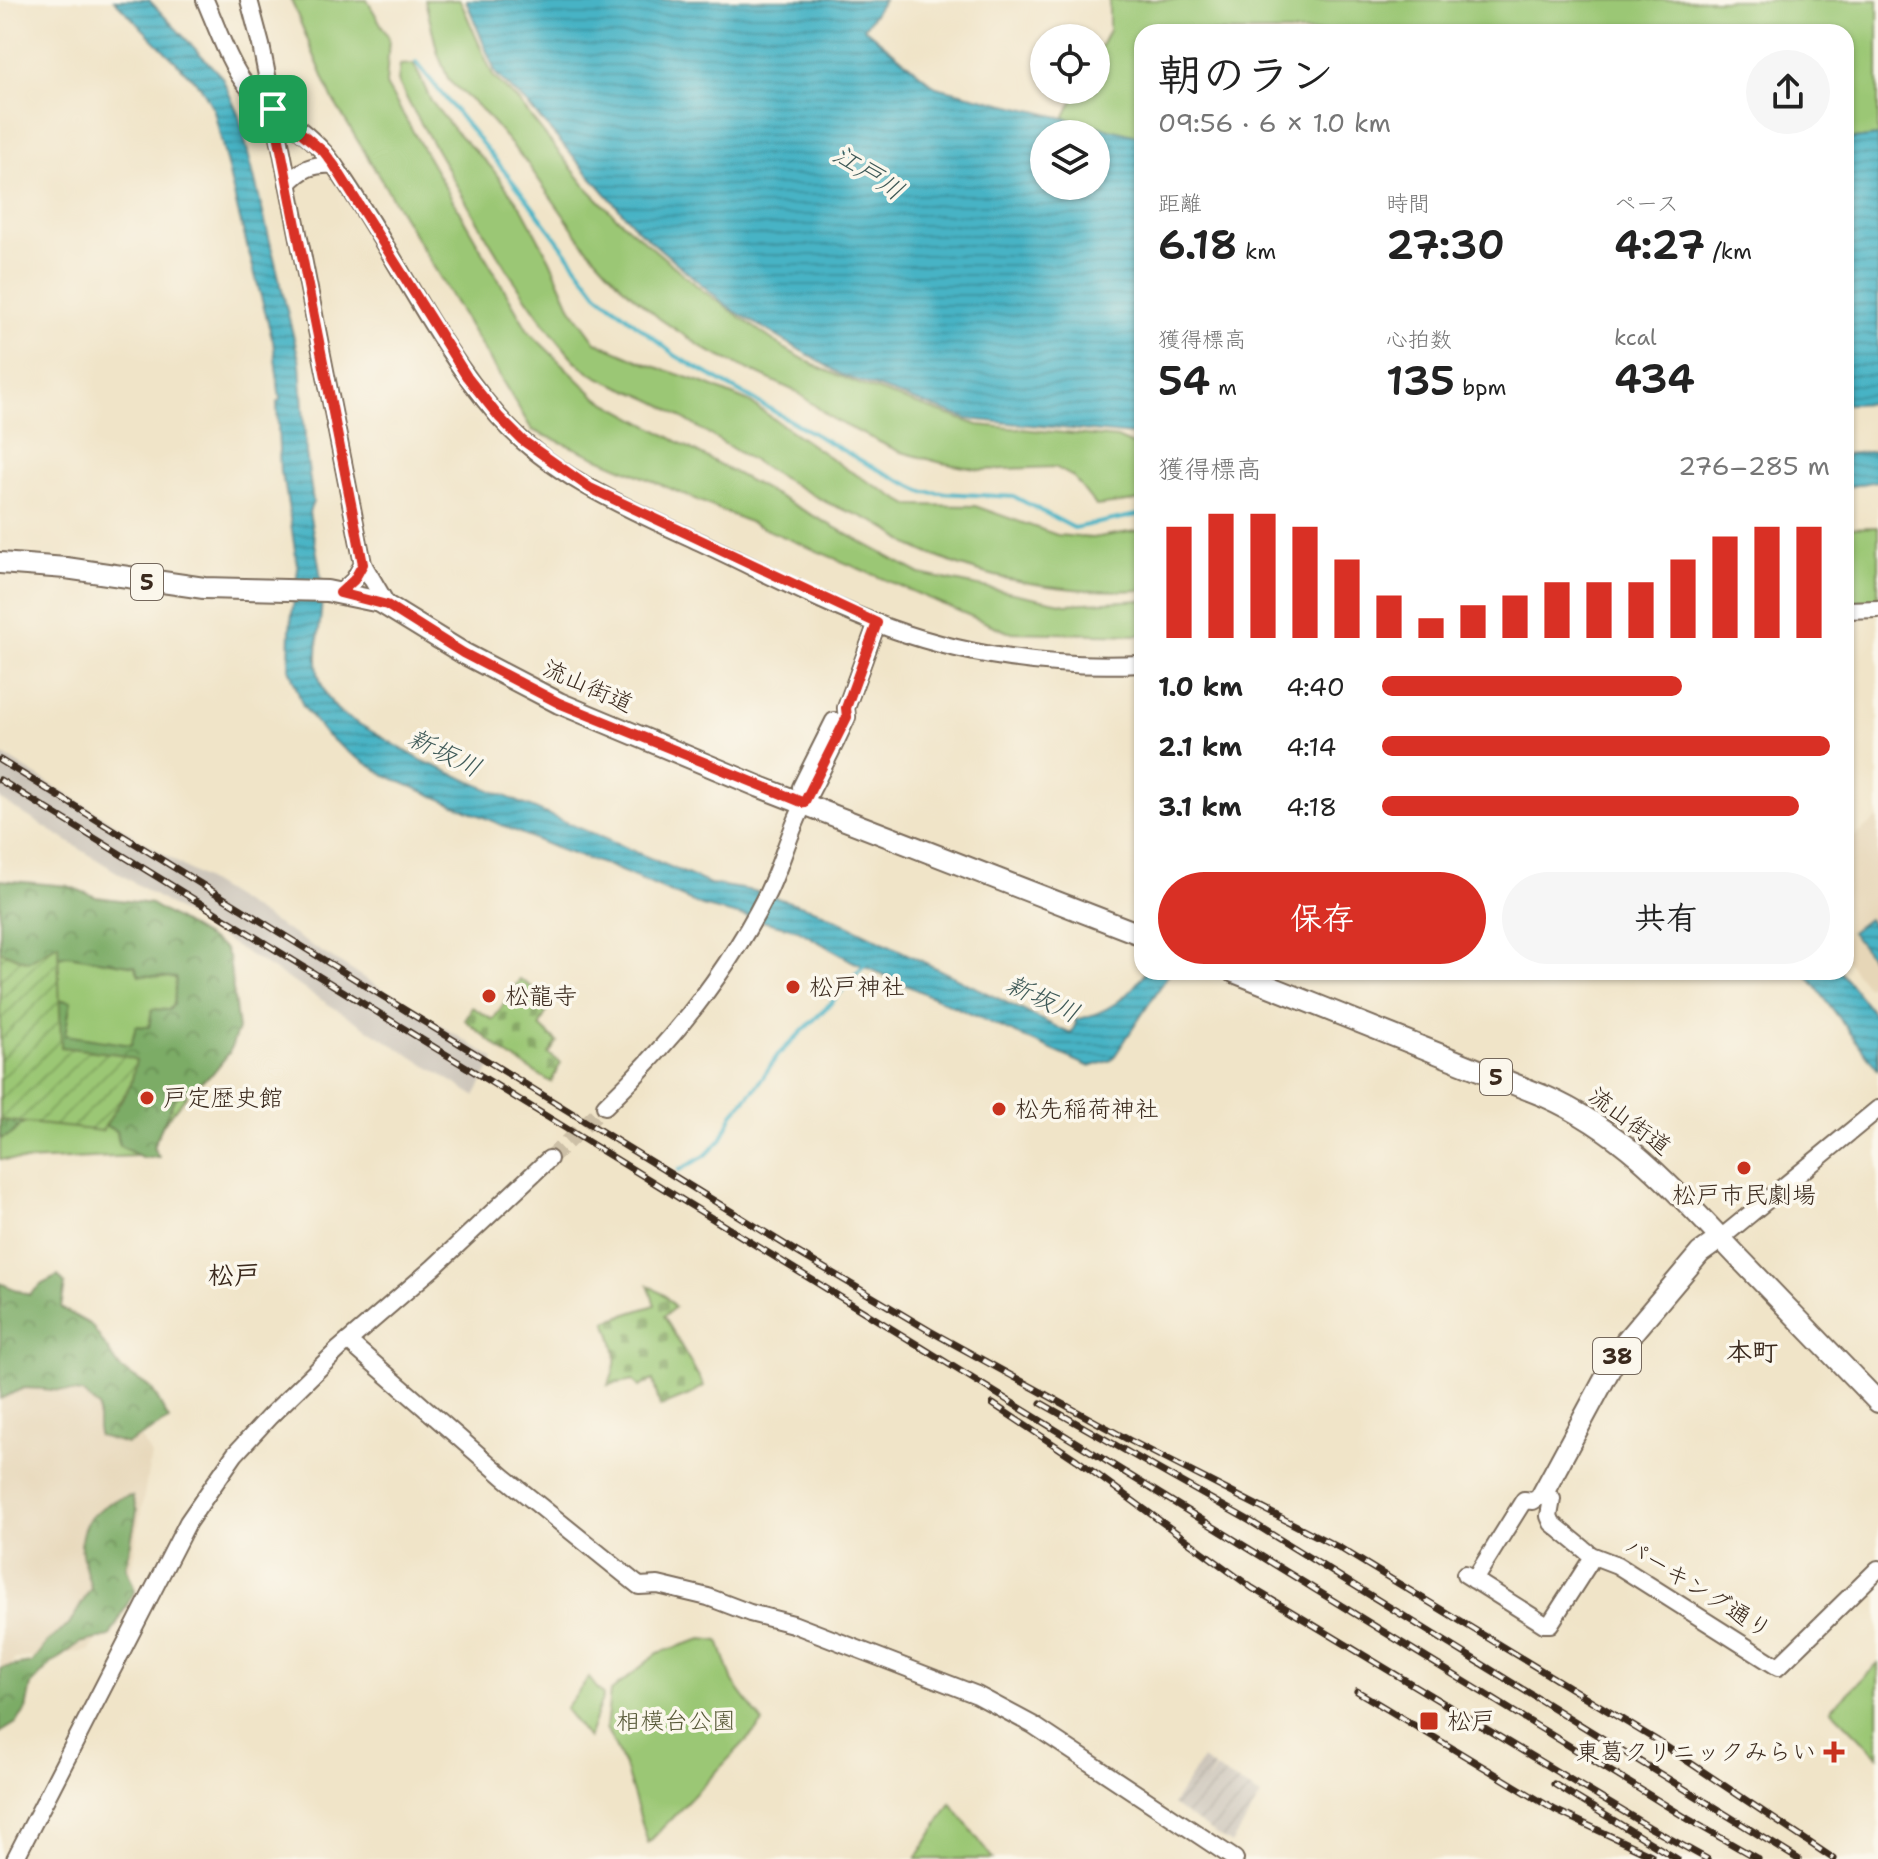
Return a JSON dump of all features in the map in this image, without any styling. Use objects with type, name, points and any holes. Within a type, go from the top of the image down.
[{"type":"main road","name":"流山街道","points":[[0,563],[66,568],[204,588],[331,592],[387,605],[463,653],[559,703],[1134,932]]},
{"type":"main road","name":"流山街道","points":[[1254,980],[1586,1116],[1645,1161],[1878,1402]]},
{"type":"main road","name":"38","points":[[1547,1497],[1624,1343],[1700,1253],[1721,1238]]},
{"type":"street","points":[[205,0],[245,85],[324,152],[467,377],[522,440],[590,488],[877,623],[1023,661],[1134,664]]},
{"type":"street","points":[[249,0],[363,564],[387,605]]},
{"type":"street","points":[[288,184],[296,174],[310,166],[334,165]]},
{"type":"street","points":[[331,592],[354,580],[363,564]]},
{"type":"street","points":[[1854,610],[1878,609]]},
{"type":"street","points":[[605,1106],[652,1062],[697,1007],[767,894],[804,803],[801,787],[837,714],[846,708],[877,623]]},
{"type":"street","points":[[1721,1238],[1878,1109]]},
{"type":"street","points":[[15,1859],[150,1593],[201,1500],[250,1436],[348,1341],[433,1268],[549,1159]]},
{"type":"street","points":[[348,1341],[504,1477],[639,1586],[658,1585],[708,1597],[750,1613],[793,1624],[977,1695],[1033,1725],[1235,1859]]},
{"type":"street","points":[[1547,1497],[1524,1500],[1470,1577],[1544,1624],[1550,1624],[1591,1560],[1591,1555]]},
{"type":"street","name":"パーキング通り","points":[[1547,1497],[1552,1523],[1591,1555],[1617,1565],[1778,1667],[1878,1569]]},
{"type":"shaded area","points":[[0,753],[495,1059],[475,1096],[0,799]]},
{"type":"shaded area","points":[[1878,818],[1878,978],[1867,987],[1854,970],[1854,837]]},
{"type":"shaded area","points":[[0,1297],[89,1347],[151,1455],[129,1582],[90,1651],[15,1659],[0,1686]]},
{"type":"shaded area","points":[[1202,1760],[1215,1768],[1205,1785],[1216,1769],[1261,1796],[1231,1844],[1172,1805]]},
{"type":"green space","points":[[291,0],[367,0],[389,38],[386,85],[529,332],[596,397],[920,574],[1066,604],[1134,600],[1134,635],[1008,632],[532,430],[332,98]]},
{"type":"green space","points":[[425,0],[460,0],[493,76],[518,101],[589,190],[702,290],[785,349],[864,386],[978,425],[1117,438],[1134,445],[1134,501],[1096,506],[1073,477],[1055,467],[981,470],[898,451],[834,420],[797,392],[708,351],[660,319],[622,286],[583,243],[527,163],[483,111],[449,81],[438,54]]},
{"type":"green space","points":[[1109,0],[1878,0],[1878,136],[1854,139],[1854,24],[1134,24],[1134,135],[1110,129],[1110,120],[1064,118],[1071,104],[1110,104]]},
{"type":"green space","points":[[414,64],[431,101],[455,131],[491,167],[523,210],[571,308],[596,342],[749,402],[848,470],[909,505],[975,506],[1057,535],[1092,538],[1134,531],[1134,590],[1054,587],[995,576],[939,558],[908,544],[875,522],[826,502],[665,407],[591,373],[570,355],[504,265],[410,105],[398,81],[400,65]]},
{"type":"green space","points":[[1878,527],[1878,607],[1854,608],[1854,528]]},
{"type":"green space","points":[[0,880],[68,886],[96,897],[151,904],[224,948],[229,959],[238,1029],[229,1053],[212,1074],[174,1099],[153,1147],[159,1157],[143,1158],[120,1146],[116,1131],[96,1121],[28,1118],[11,1135],[0,1139]],"holes":[[[67,955],[135,966],[139,975],[176,978],[174,1004],[169,1010],[152,1009],[149,1027],[136,1026],[131,1045],[65,1035],[71,1001],[21,995],[37,962]]]},
{"type":"green space","points":[[58,944],[61,1047],[118,1054],[136,1060],[131,1084],[102,1131],[0,1120],[0,951],[28,962]]},
{"type":"green space","points":[[0,946],[213,948],[187,1080],[187,1095],[137,1156],[24,1161],[0,1159]]},
{"type":"green space","points":[[520,979],[551,1001],[540,1026],[557,1042],[549,1054],[561,1063],[551,1082],[506,1054],[465,1020],[472,1007],[493,1020]]},
{"type":"green space","points":[[58,1276],[65,1284],[61,1308],[91,1325],[120,1368],[152,1389],[169,1420],[127,1444],[98,1436],[98,1407],[82,1393],[24,1388],[0,1399],[0,1283],[29,1295]]},
{"type":"green space","points":[[648,1285],[675,1307],[664,1316],[704,1386],[660,1407],[653,1380],[639,1387],[633,1380],[608,1385],[615,1353],[606,1321],[655,1305]]},
{"type":"green space","points":[[132,1496],[137,1511],[126,1567],[135,1590],[110,1636],[80,1643],[51,1664],[31,1685],[26,1710],[16,1723],[0,1733],[0,1668],[31,1663],[48,1641],[69,1625],[91,1588],[81,1545],[86,1524],[103,1507]]},
{"type":"green space","name":"相模台公園","points":[[702,1639],[719,1641],[733,1682],[763,1723],[648,1843],[625,1767],[606,1728],[610,1692],[658,1653]]},
{"type":"green space","points":[[1878,1664],[1878,1756],[1831,1709]]},
{"type":"green space","points":[[589,1678],[603,1696],[588,1738],[565,1709]]},
{"type":"green space","points":[[951,1803],[993,1859],[916,1859]]},
{"type":"water","points":[[114,0],[149,0],[222,77],[239,116],[300,363],[306,453],[313,502],[309,512],[321,581],[317,665],[327,697],[340,713],[423,761],[710,884],[754,891],[819,911],[1071,1034],[1075,1020],[1115,1004],[1139,980],[1165,980],[1112,1060],[1090,1067],[852,961],[798,930],[702,906],[609,866],[560,850],[387,776],[325,734],[303,706],[289,668],[290,629],[298,569],[285,486],[280,473],[277,402],[280,400],[273,341],[214,110],[201,87]]},
{"type":"water","name":"江戸川","points":[[466,0],[884,0],[864,28],[936,87],[1072,120],[1030,120],[1030,200],[1110,200],[1110,129],[1134,135],[1134,436],[968,419],[842,375],[728,307],[638,230],[528,105],[496,74]]},
{"type":"water","points":[[1878,136],[1878,403],[1854,404],[1854,139]]},
{"type":"water","points":[[1878,451],[1878,481],[1854,486],[1854,453]]},
{"type":"water","points":[[1868,919],[1878,932],[1878,967],[1854,936],[1854,930]]},
{"type":"water","points":[[1811,980],[1847,980],[1878,1020],[1878,1070]]},
{"type":"waterway","points":[[416,62],[523,194],[597,293],[676,356],[869,465],[924,492],[1015,497],[1074,528],[1134,516]]},
{"type":"waterway","points":[[679,1170],[705,1156],[721,1140],[733,1114],[777,1056],[832,1002],[865,964]]},
{"type":"tunnel","points":[[549,1159],[605,1106]]},
{"type":"railway","points":[[0,760],[930,1331],[1129,1440],[1340,1548],[1656,1740],[1834,1859]]},
{"type":"railway","points":[[0,780],[1688,1819],[1758,1859]]},
{"type":"railway","points":[[1041,1403],[1250,1521],[1798,1859]]},
{"type":"railway","points":[[993,1404],[1077,1460],[1252,1588],[1707,1859]]},
{"type":"railway","points":[[1357,1691],[1555,1810],[1651,1855]]},
{"type":"railway","points":[[1554,1784],[1677,1859]]},
{"type":"place","name":"松戸神社","points":[[793,987]]},
{"type":"place","name":"松龍寺","points":[[489,996]]},
{"type":"place","name":"戸定歴史館","points":[[147,1098]]},
{"type":"place","name":"松先稲荷神社","points":[[999,1109]]},
{"type":"place","name":"松戸市民劇場","points":[[1744,1168]]},
{"type":"place","name":"松戸","points":[[1429,1721]]},
{"type":"place","name":"東葛クリニックみらい","points":[[1834,1752]]},
{"type":"district","name":"松戸","points":[[234,1274]]},
{"type":"district","name":"本町","points":[[1752,1351]]},
{"type":"route","points":[[273,109],[324,152],[334,165],[467,377],[522,440],[590,488],[877,623],[846,708],[847,717],[804,803],[559,703],[463,653],[387,605],[340,593],[354,580],[363,564],[273,109]]},
{"type":"water label","name":"新坂川","points":[[445,752]]},
{"type":"water label","name":"新坂川","points":[[1043,998]]}]
